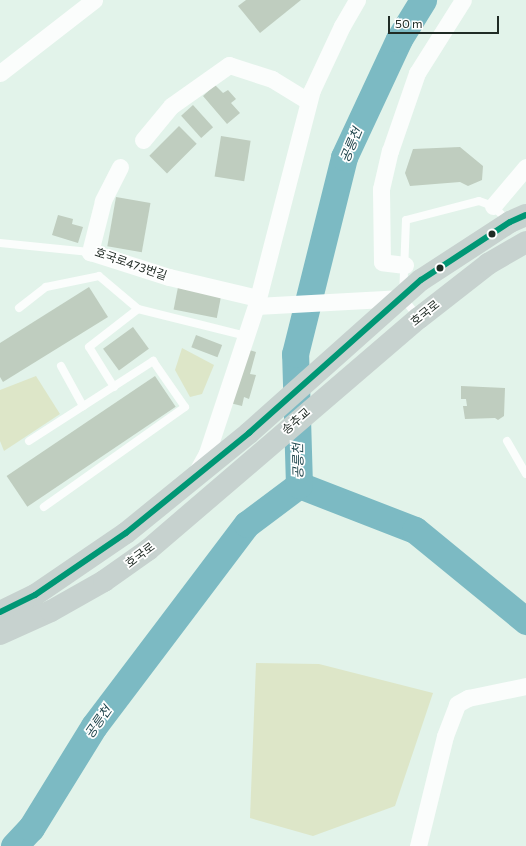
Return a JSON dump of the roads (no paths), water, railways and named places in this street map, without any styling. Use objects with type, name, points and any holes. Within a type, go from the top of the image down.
[{"type":"street","points":[[0,73],[94,0]]},
{"type":"street","points":[[0,612],[34,596],[87,561],[193,480],[207,453],[257,302],[308,101],[342,26],[357,0]]},
{"type":"street","points":[[405,265],[382,262],[382,189],[390,150],[417,73],[463,0]]},
{"type":"street","points":[[143,140],[171,106],[229,65],[272,79],[308,101]]},
{"type":"street","name":"호국로473번길","points":[[120,167],[103,201],[90,252],[169,277],[257,302],[356,300],[363,302],[403,298]]},
{"type":"street","points":[[493,206],[526,167]]},
{"type":"street","points":[[403,298],[421,280],[518,219]]},
{"type":"street","name":"호국로","points":[[329,392],[419,318],[488,264],[526,242]]},
{"type":"street","name":"송추교","points":[[193,480],[323,369],[403,298]]},
{"type":"street","name":"송추교","points":[[262,450],[329,392]]},
{"type":"street","name":"호국로","points":[[0,634],[52,611],[104,581],[148,550],[262,450]]},
{"type":"street","points":[[418,846],[445,736],[457,704],[468,698],[526,686]]},
{"type":"lane","points":[[419,318],[403,298],[406,220],[480,201],[518,219]]},
{"type":"lane","points":[[0,243],[90,252]]},
{"type":"lane","points":[[20,308],[46,287],[99,276],[138,308],[246,336]]},
{"type":"lane","points":[[114,387],[89,347],[138,308]]},
{"type":"lane","points":[[30,441],[153,361],[185,408],[44,507]]},
{"type":"lane","points":[[61,366],[82,406]]},
{"type":"lane","points":[[507,441],[526,474]]},
{"type":"waterway","name":"공릉천","points":[[14,846],[31,828],[94,726],[247,524],[299,485],[295,354],[344,157],[399,39],[423,0]]},
{"type":"waterway","points":[[299,485],[415,530],[526,621]]}]
